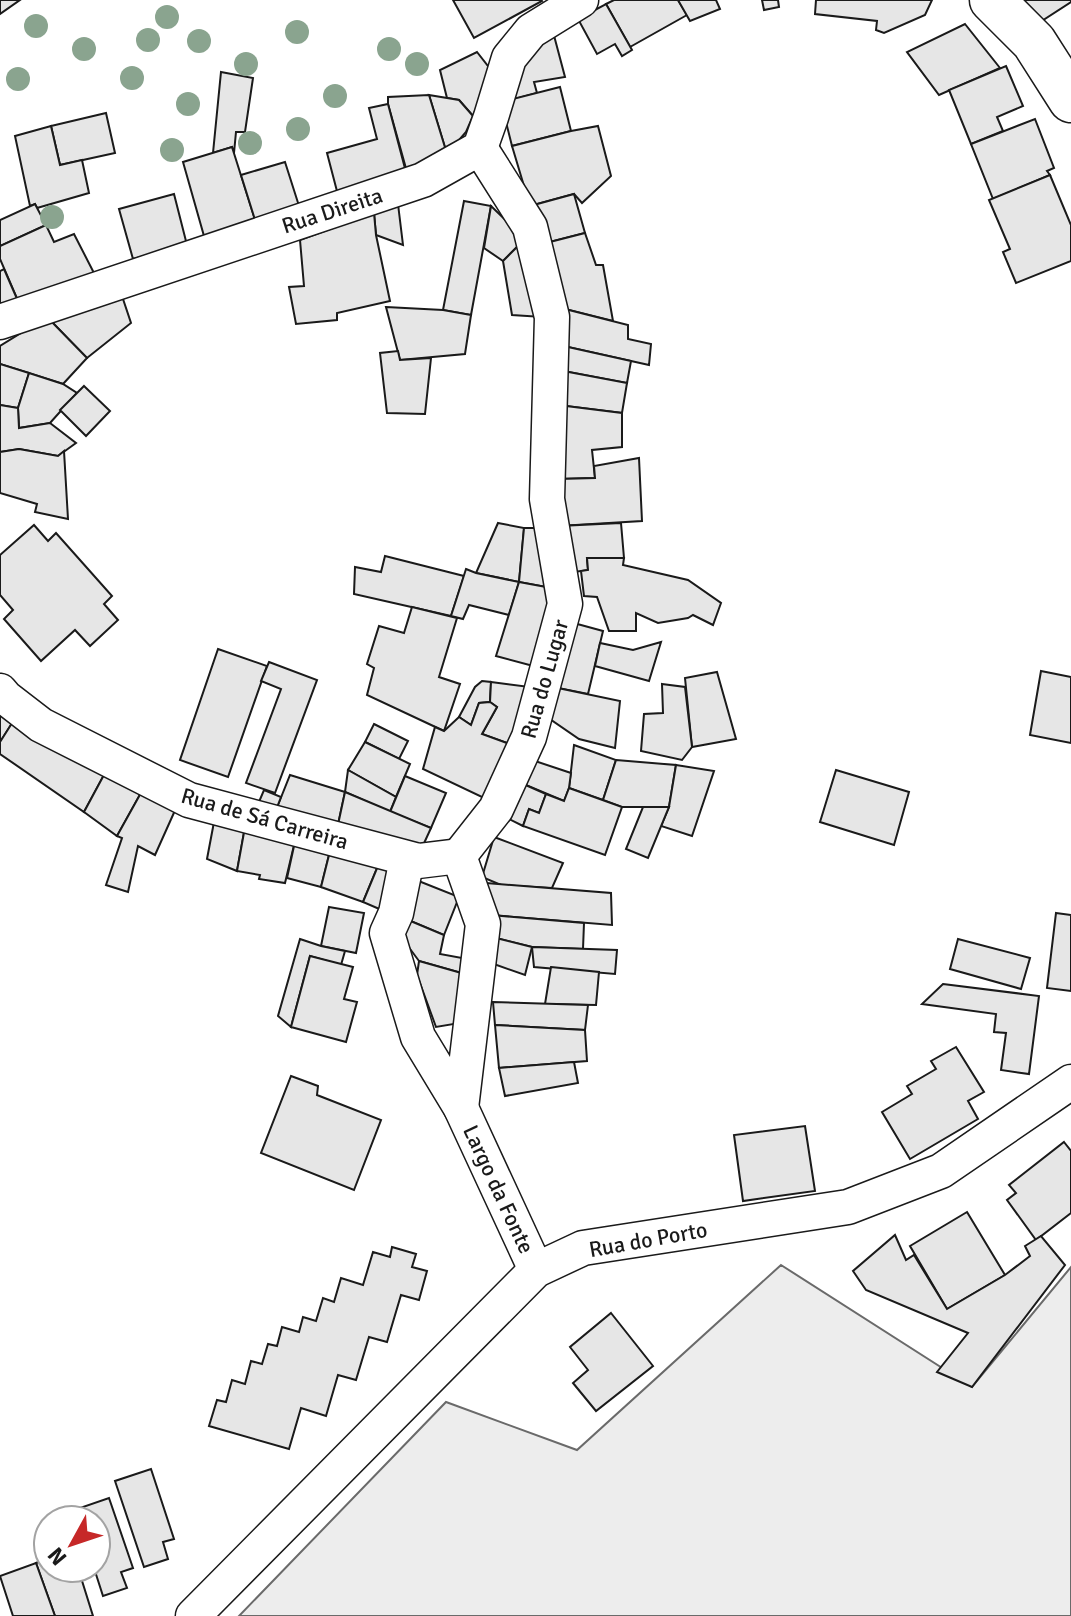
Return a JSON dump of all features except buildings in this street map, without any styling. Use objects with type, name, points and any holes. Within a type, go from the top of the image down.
[{"type":"street","points":[[480,148],[509,58],[531,31],[581,0]]},
{"type":"street","points":[[992,0],[1034,42],[1071,100]]},
{"type":"street","name":"Rua Direita","points":[[0,322],[423,180],[480,148]]},
{"type":"street","name":"Rua do Lugar","points":[[459,856],[496,809],[529,737],[565,604],[547,499],[552,317],[530,227],[480,148]]},
{"type":"street","name":"Rua de Sá Carreira","points":[[0,691],[41,725],[189,800],[407,859],[418,861],[459,856]]},
{"type":"street","points":[[459,856],[483,924],[461,1108]]},
{"type":"street","name":"Largo da Fonte","points":[[407,859],[396,913],[387,933],[418,1037],[461,1108],[536,1270]]},
{"type":"street","name":"Rua do Porto","points":[[193,1616],[536,1270],[583,1248],[848,1207],[941,1171],[1071,1082]]},
{"type":"shaded area","points":[[781,1265],[972,1387],[1071,1267],[1071,1616],[239,1616],[446,1402],[577,1450]]}]
